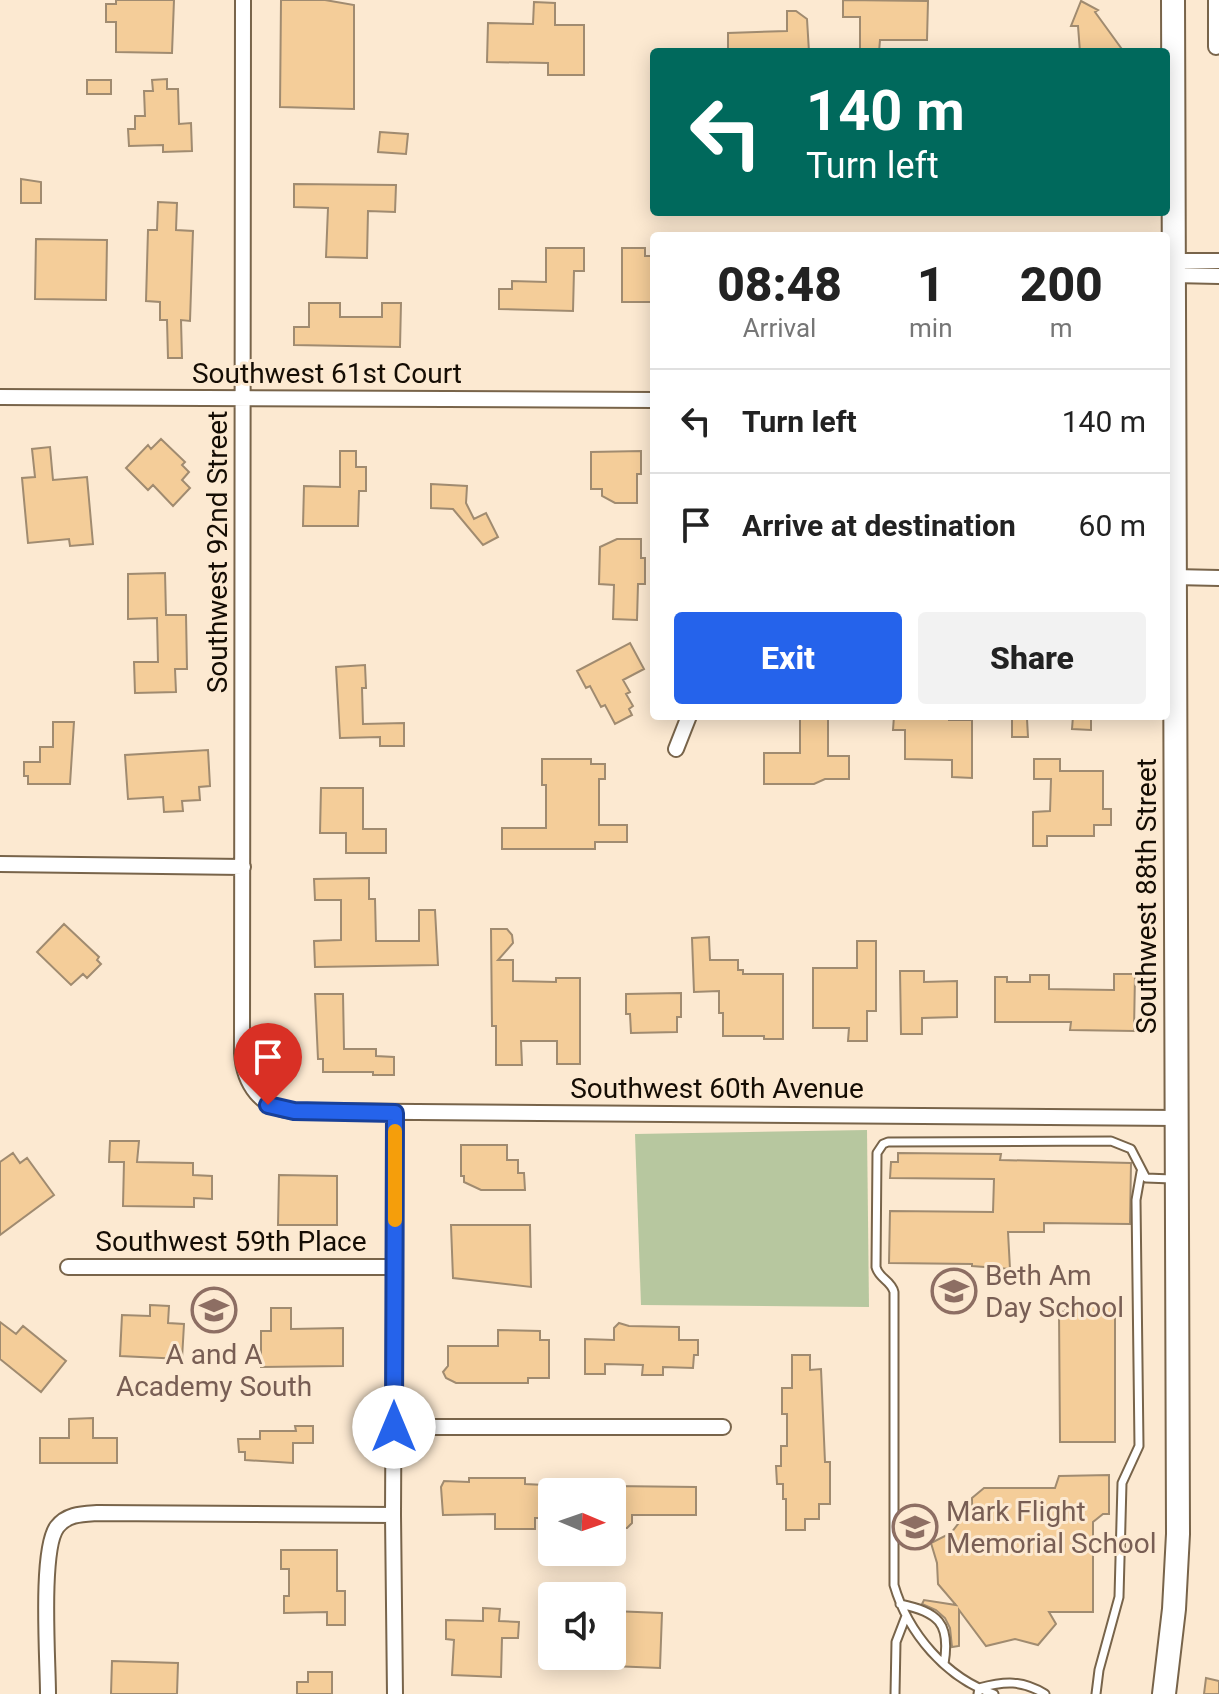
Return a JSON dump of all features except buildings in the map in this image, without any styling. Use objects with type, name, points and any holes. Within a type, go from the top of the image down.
[{"type":"street","name":"Southwest 92nd Street","points":[[243,0],[242,1066],[245,1078],[260,1098]]},
{"type":"street","name":"Southwest 88th Street","points":[[1164,1694],[1178,1546],[1178,1179],[1170,641],[1174,577],[1170,400],[1173,0]]},
{"type":"street","points":[[1216,0],[1216,47]]},
{"type":"street","points":[[1173,268],[1219,261]]},
{"type":"street","points":[[1173,268],[1219,276]]},
{"type":"street","name":"Southwest 61st Court","points":[[0,397],[650,400]]},
{"type":"street","points":[[1174,577],[1219,578]]},
{"type":"street","points":[[676,749],[687,720]]},
{"type":"street","points":[[0,864],[243,867]]},
{"type":"street","name":"Southwest 60th Avenue","points":[[260,1098],[268,1105],[284,1110],[395,1113],[1177,1118]]},
{"type":"street","points":[[395,1113],[395,1694]]},
{"type":"street","name":"Southwest 59th Place","points":[[68,1267],[395,1267]]},
{"type":"street","points":[[394,1427],[723,1427]]},
{"type":"street","points":[[48,1694],[48,1561],[53,1534],[59,1525],[77,1515],[393,1515]]},
{"type":"lane","points":[[994,1694],[979,1691],[944,1664],[906,1616],[894,1585],[894,1292],[889,1282],[878,1274],[876,1267],[877,1153],[888,1142],[1111,1141],[1131,1149],[1146,1178],[1178,1179]]},
{"type":"lane","points":[[1096,1694],[1099,1670],[1119,1597],[1122,1483],[1139,1446],[1136,1200],[1141,1172]]},
{"type":"lane","points":[[900,1604],[933,1614],[939,1622],[946,1643],[944,1664]]},
{"type":"lane","points":[[895,1694],[896,1642],[906,1616]]},
{"type":"lane","points":[[979,1691],[1005,1682],[1016,1682],[1025,1683],[1045,1694]]},
{"type":"green space","points":[[867,1130],[869,1307],[641,1305],[635,1134]]},
{"type":"slow traffic","points":[[395,1131],[395,1220]]},
{"type":"place","name":"Beth Am Day School","points":[[954,1291]]},
{"type":"place","name":"A and A Academy South","points":[[214,1310]]},
{"type":"place","name":"Mark Flight Memorial School","points":[[915,1527]]},
{"type":"route","points":[[268,1105],[294,1111],[395,1113],[394,1427]]}]
